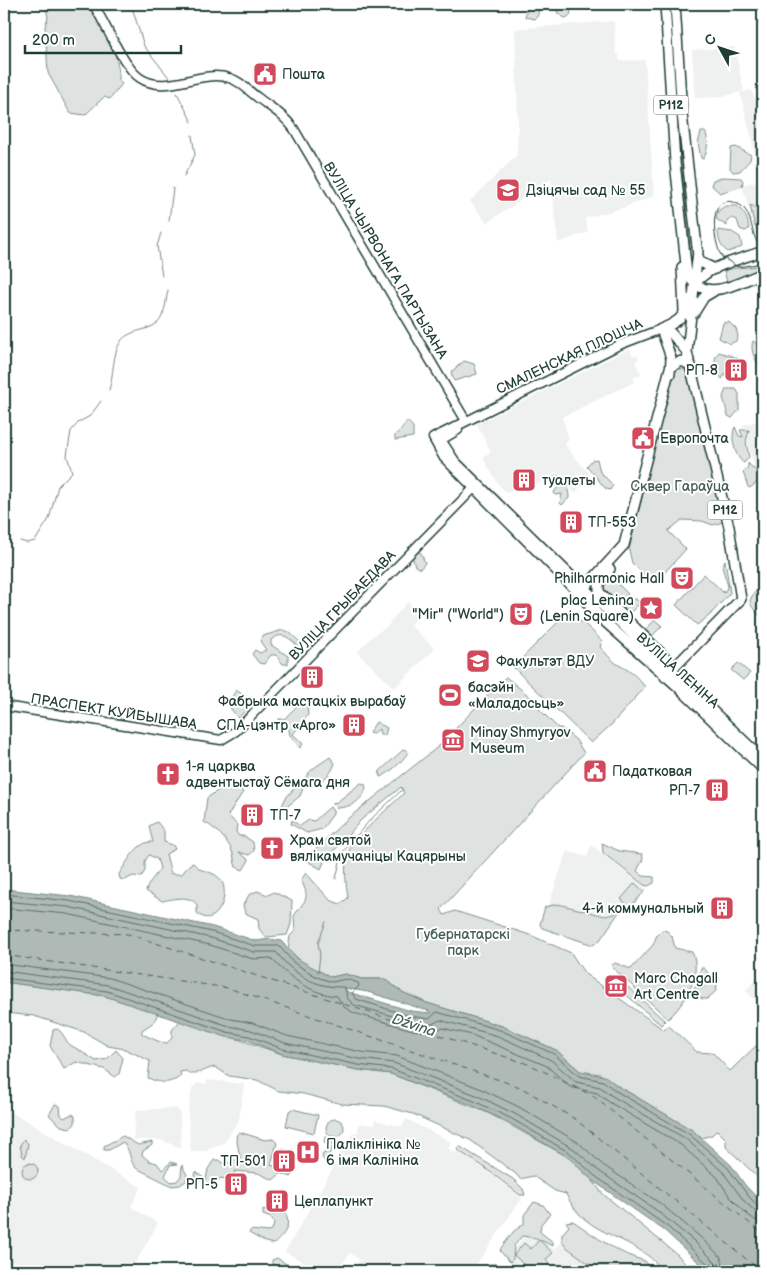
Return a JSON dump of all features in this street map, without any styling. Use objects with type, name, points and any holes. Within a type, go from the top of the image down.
[{"type":"main road","name":"Р112","points":[[664,4],[675,162],[681,207],[688,318],[687,352],[729,526],[741,599],[668,674]]},
{"type":"main road","name":"Р112","points":[[675,4],[687,161],[698,251],[696,284],[688,318]]},
{"type":"main road","points":[[675,162],[687,161]]},
{"type":"main road","points":[[681,207],[687,274],[704,290],[714,291]]},
{"type":"main road","points":[[698,251],[700,262],[715,269]]},
{"type":"main road","points":[[696,284],[715,269],[763,251]]},
{"type":"main road","points":[[688,318],[704,297],[714,291],[763,272]]},
{"type":"main road","name":"СМАЛЕНСКАЯ ПЛОШЧА","points":[[661,329],[688,318]]},
{"type":"main road","points":[[661,329],[671,333],[687,352]]},
{"type":"main road","points":[[661,329],[670,349],[670,368],[630,539],[623,554],[599,583],[598,589],[667,659],[668,674]]},
{"type":"main road","points":[[581,591],[624,546],[670,368],[681,360],[691,365]]},
{"type":"main road","name":"ВУЛІЦА ЛЕНІНА","points":[[581,591],[604,621],[668,674],[763,759]]},
{"type":"main road","name":"ВУЛІЦА ЛЕНІНА","points":[[668,674],[677,686],[763,769]]},
{"type":"street","name":"ВУЛІЦА ЧЫРВОНАГА ПАРТЫЗАНА","points":[[93,4],[132,71],[146,82],[166,84],[197,77],[225,77],[239,82],[281,113],[294,129],[466,421]]},
{"type":"street","name":"СМАЛЕНСКАЯ ПЛОШЧА","points":[[436,440],[466,421],[619,345],[661,329]]},
{"type":"street","points":[[455,461],[448,447],[449,441],[455,431],[466,421]]},
{"type":"street","points":[[436,440],[455,431]]},
{"type":"street","name":"ВУЛІЦА ЛЕНІНА","points":[[436,440],[476,486]]},
{"type":"street","name":"ВУЛІЦА ЛЕНІНА","points":[[436,440],[444,458],[476,486],[581,591]]},
{"type":"street","name":"ВУЛІЦА ГРЫБАЕДАВА","points":[[221,740],[236,731],[476,486]]},
{"type":"street","name":"ПРАСПЕКТ КУЙБЫШАВА","points":[[4,706],[221,740]]},
{"type":"shaded area","points":[[614,21],[616,54],[619,54],[619,61],[645,60],[654,196],[623,208],[585,218],[588,232],[558,243],[551,179],[487,223],[470,201],[517,155],[518,123],[515,29]]},
{"type":"shaded area","points":[[734,47],[744,91],[722,97],[695,98],[692,50]]},
{"type":"shaded area","points":[[751,90],[760,110],[763,109],[763,242],[759,244],[742,185],[758,181],[752,139],[740,93]]},
{"type":"shaded area","points":[[629,349],[633,356],[637,355],[639,359],[635,361],[641,374],[634,378],[634,382],[562,417],[569,439],[565,445],[591,476],[575,493],[556,472],[536,485],[531,480],[507,493],[499,485],[483,458],[491,452],[477,424]]},
{"type":"shaded area","points":[[757,421],[760,427],[763,426],[763,485],[759,485],[743,425]]},
{"type":"shaded area","points":[[408,602],[420,613],[410,625],[435,649],[394,688],[357,652],[374,635],[389,625]]},
{"type":"shaded area","points":[[591,845],[647,889],[627,911],[619,905],[595,941],[542,925],[567,851],[587,857]]},
{"type":"shaded area","points":[[762,974],[763,978],[763,1008],[745,990]]},
{"type":"shaded area","points":[[207,1080],[244,1084],[239,1120],[224,1143],[209,1148],[208,1151],[191,1152],[188,1113],[192,1088],[198,1083],[207,1084]]},
{"type":"shaded area","points":[[4,1108],[141,1187],[131,1207],[158,1223],[131,1271],[4,1271]]},
{"type":"shaded area","points":[[176,1108],[180,1113],[181,1148],[161,1140],[133,1140],[136,1110]]},
{"type":"shaded area","points":[[406,1119],[451,1142],[448,1149],[469,1158],[522,1198],[472,1271],[352,1271],[360,1260],[350,1253],[342,1264],[345,1271],[320,1271],[285,1252],[353,1133],[358,1132],[359,1123],[374,1125],[375,1120],[402,1127]]},
{"type":"shaded area","points":[[577,1226],[635,1271],[517,1271],[506,1258],[530,1230],[554,1250]]},
{"type":"green space","points":[[45,4],[88,4],[114,51],[119,71],[119,81],[122,84],[110,99],[104,97],[85,115],[70,113],[48,73],[45,26],[48,17]]},
{"type":"green space","points":[[528,4],[539,4],[538,15],[535,19],[525,17]]},
{"type":"green space","points":[[555,4],[568,4],[571,11],[570,16],[565,18],[558,14]]},
{"type":"green space","points":[[701,132],[705,132],[707,142],[707,149],[703,159],[701,158],[698,143]]},
{"type":"green space","points":[[736,147],[751,155],[750,160],[740,171],[733,172],[730,168],[731,148]]},
{"type":"green space","points":[[681,167],[693,250],[690,248]]},
{"type":"green space","points":[[723,177],[741,178],[743,181],[742,186],[720,193],[711,185],[713,180]]},
{"type":"green space","points":[[750,205],[754,206],[761,214],[763,221],[762,229],[755,227]]},
{"type":"green space","points":[[725,206],[737,206],[746,216],[749,229],[745,231],[740,229],[737,220],[733,218],[727,221],[727,226],[716,219],[718,211]]},
{"type":"green space","points":[[718,230],[732,232],[740,237],[742,247],[728,252],[720,242]]},
{"type":"green space","points":[[763,264],[763,268],[727,282],[724,271]]},
{"type":"green space","points":[[729,322],[736,329],[738,336],[736,341],[730,344],[719,338],[723,323]]},
{"type":"green space","points":[[753,341],[758,345],[762,353],[763,363],[760,365],[753,354]]},
{"type":"green space","points":[[719,352],[737,358],[739,361],[732,365],[732,372],[726,372],[722,379],[715,362]]},
{"type":"green space","points":[[464,361],[474,364],[477,374],[454,381],[451,372]]},
{"type":"green space","name":"Сквер Гараўца","points":[[677,369],[684,369],[689,375],[723,522],[713,525],[702,521],[682,520],[668,531],[686,549],[654,584],[632,563],[629,550],[673,373]]},
{"type":"green space","points":[[726,389],[736,389],[739,394],[739,410],[732,418],[728,416],[723,397]]},
{"type":"green space","points":[[407,421],[413,427],[413,437],[395,440],[395,435]]},
{"type":"green space","points":[[735,427],[739,436],[743,437],[740,430],[749,430],[746,441],[749,457],[744,463],[738,457],[734,446],[733,436]]},
{"type":"green space","points":[[597,459],[600,472],[613,485],[610,490],[605,488],[587,466],[592,460]]},
{"type":"green space","points":[[748,463],[763,475],[763,487],[756,483],[750,488],[748,487],[743,472],[748,467]]},
{"type":"green space","points":[[555,475],[563,481],[568,490],[569,498],[562,505],[560,503],[562,494],[555,495],[554,492],[559,486],[553,479]]},
{"type":"green space","points":[[417,551],[421,553],[425,563],[420,569],[415,566],[412,556]]},
{"type":"green space","points":[[725,560],[730,593],[709,616],[697,625],[676,605],[704,574],[724,593],[728,586],[722,567]]},
{"type":"green space","points":[[612,578],[628,594],[618,604],[602,588]]},
{"type":"green space","points":[[763,583],[763,620],[750,602]]},
{"type":"green space","points":[[635,598],[640,603],[629,614],[624,609]]},
{"type":"green space","points":[[573,612],[577,615],[577,620],[584,623],[602,641],[600,647],[610,658],[632,674],[645,687],[612,724],[591,743],[513,667],[566,614],[568,615]]},
{"type":"green space","points":[[655,620],[662,626],[652,636],[645,630]]},
{"type":"green space","points":[[283,630],[289,632],[302,644],[298,646],[285,636],[278,636],[271,640],[271,645],[288,656],[288,664],[283,664],[276,655],[271,655],[264,664],[259,663],[252,654],[255,650],[260,653],[266,650],[260,641],[263,636]]},
{"type":"green space","points":[[738,663],[750,673],[743,680],[731,670]]},
{"type":"green space","name":"Губернатарскі парк","points":[[506,677],[535,701],[539,709],[558,728],[561,728],[576,740],[584,753],[441,909],[444,915],[455,911],[530,935],[571,953],[585,974],[664,1030],[669,1026],[697,1052],[713,1053],[730,1071],[763,1039],[763,1182],[726,1147],[726,1139],[717,1130],[712,1135],[702,1138],[600,1074],[580,1071],[556,1050],[502,1026],[427,1003],[402,992],[385,979],[362,979],[345,974],[332,977],[303,963],[288,949],[290,936],[295,931],[294,916],[306,896],[301,880],[306,873],[330,900],[340,904],[348,898],[345,871],[350,848],[404,793],[401,787],[361,820],[338,847],[327,855],[321,869],[309,862],[309,855],[346,820],[439,746]]},
{"type":"green space","points":[[236,690],[252,701],[250,706],[238,718],[228,705]]},
{"type":"green space","points":[[302,701],[307,705],[308,715],[293,734],[303,744],[300,748],[290,735],[288,726],[282,725],[278,719],[284,719]]},
{"type":"green space","points":[[376,722],[387,728],[385,735],[380,735],[379,729],[373,734],[369,733]]},
{"type":"green space","points":[[404,749],[408,752],[403,759],[380,777],[379,772]]},
{"type":"green space","points":[[330,757],[335,763],[332,771],[326,777],[312,785],[305,780],[311,770]]},
{"type":"green space","points":[[230,782],[243,792],[228,815],[237,825],[236,832],[239,836],[244,836],[253,842],[254,851],[249,855],[239,852],[249,860],[243,870],[236,867],[232,851],[224,838],[204,822],[207,798]]},
{"type":"green space","points":[[361,783],[365,784],[366,789],[361,798],[354,803],[346,807],[337,808],[332,803],[337,802]]},
{"type":"green space","points":[[297,785],[303,788],[300,796],[284,809],[281,809],[285,799]]},
{"type":"green space","points":[[330,807],[333,814],[322,829],[307,833],[291,824],[292,820],[300,826],[309,820],[314,821]]},
{"type":"green space","points":[[157,822],[164,831],[164,842],[173,845],[175,849],[166,854],[171,874],[182,874],[193,863],[201,869],[216,875],[222,882],[224,896],[215,915],[204,917],[197,913],[197,905],[190,899],[176,898],[162,901],[146,891],[160,868],[157,859],[149,855],[145,861],[145,871],[141,877],[133,876],[125,880],[120,879],[119,874],[133,853],[142,845],[153,842],[149,826]]},
{"type":"green space","points":[[602,843],[619,851],[642,854],[643,859],[637,871],[643,876],[654,877],[654,883],[648,886],[644,885],[603,853]]},
{"type":"green space","points":[[635,883],[644,892],[630,907],[621,899]]},
{"type":"green space","points":[[257,891],[268,895],[274,892],[292,901],[291,924],[287,935],[266,937],[259,929],[258,919],[245,913],[243,905],[249,895]]},
{"type":"green space","points":[[558,904],[605,916],[615,914],[617,904],[622,908],[600,940],[593,945],[542,928],[540,924],[545,907]]},
{"type":"green space","points":[[662,930],[667,931],[672,936],[675,948],[692,952],[695,961],[695,970],[690,989],[680,1006],[668,1019],[611,966],[615,963],[631,969],[653,945],[657,935]]},
{"type":"green space","points":[[701,968],[704,968],[717,985],[716,991],[707,999],[702,999],[693,991],[695,987],[702,989],[707,984],[699,974]]},
{"type":"green space","points":[[4,982],[105,996],[158,1013],[154,1022],[142,1030],[142,1034],[160,1042],[167,1043],[172,1038],[172,1030],[181,1020],[282,1054],[358,1070],[391,1074],[488,1113],[568,1157],[592,1180],[603,1194],[678,1255],[691,1271],[664,1271],[644,1253],[600,1230],[581,1216],[566,1194],[555,1191],[533,1176],[520,1179],[470,1140],[413,1114],[384,1106],[342,1104],[304,1094],[279,1091],[257,1080],[229,1076],[215,1067],[193,1074],[186,1071],[180,1072],[181,1076],[168,1082],[157,1081],[148,1078],[150,1061],[125,1049],[108,1046],[84,1032],[34,1016],[4,1013]]},
{"type":"green space","points":[[628,987],[665,1021],[661,1025],[623,992]]},
{"type":"green space","points":[[57,1029],[70,1045],[96,1061],[107,1059],[116,1050],[123,1058],[119,1074],[115,1077],[104,1069],[76,1062],[64,1069],[50,1046],[53,1030]]},
{"type":"green space","points":[[55,1104],[60,1106],[61,1115],[64,1118],[72,1114],[75,1116],[75,1124],[70,1128],[61,1126],[49,1115]]},
{"type":"green space","points":[[292,1109],[318,1115],[314,1133],[286,1126],[289,1111]]},
{"type":"green space","points":[[335,1119],[341,1122],[344,1128],[341,1134],[335,1137],[329,1134],[326,1128],[329,1122]]},
{"type":"green space","points":[[239,1132],[265,1140],[273,1139],[277,1143],[271,1165],[290,1171],[293,1175],[291,1177],[281,1173],[273,1180],[258,1173],[235,1171],[234,1178],[229,1180],[221,1178],[211,1186],[194,1177],[196,1172],[206,1180],[208,1169],[214,1160],[219,1160],[225,1164],[240,1158],[236,1136]]},
{"type":"green space","points":[[123,1136],[138,1145],[152,1142],[152,1145],[143,1151],[142,1155],[149,1161],[157,1163],[162,1170],[171,1162],[177,1164],[170,1165],[165,1176],[171,1182],[177,1181],[181,1176],[182,1165],[187,1175],[186,1181],[180,1185],[172,1186],[136,1168],[123,1142],[109,1150],[104,1150],[104,1146]]},
{"type":"green space","points":[[325,1137],[331,1139],[334,1145],[325,1162],[322,1157],[323,1153],[326,1153],[329,1143],[324,1142]]},
{"type":"green space","points":[[24,1139],[28,1144],[25,1158],[22,1155],[20,1145]]},
{"type":"green space","points":[[459,1146],[513,1179],[523,1189],[525,1195],[520,1195],[481,1165],[457,1150]]},
{"type":"green space","points":[[281,1149],[295,1153],[291,1165],[287,1164],[288,1160],[278,1157]]},
{"type":"green space","points":[[27,1163],[33,1163],[38,1168],[36,1177],[27,1179],[22,1174],[22,1168]]},
{"type":"green space","points":[[534,1202],[543,1205],[550,1214],[541,1224],[540,1232],[553,1242],[553,1246],[536,1238],[522,1236],[514,1246],[513,1259],[510,1262],[500,1251],[501,1248],[514,1231],[524,1224],[524,1215]]},
{"type":"green space","points":[[283,1208],[288,1223],[287,1228],[274,1244],[265,1242],[249,1233],[251,1230],[268,1232],[273,1228],[274,1223],[271,1218],[263,1215],[263,1209],[270,1211]]},
{"type":"green space","points":[[573,1221],[625,1254],[645,1261],[650,1271],[599,1271],[565,1246],[562,1234],[569,1226],[566,1222]]},
{"type":"green space","points":[[539,1240],[553,1253],[546,1259],[550,1264],[546,1271],[530,1271],[514,1255],[524,1243],[531,1249]]},
{"type":"green space","points":[[277,1258],[297,1271],[286,1271],[272,1264],[272,1260]]},
{"type":"green space","points":[[490,1264],[497,1264],[505,1271],[492,1271],[486,1267]]},
{"type":"water","name":"Dźvina","points":[[4,889],[70,896],[213,927],[256,941],[270,939],[281,941],[298,959],[332,977],[345,974],[362,979],[385,979],[402,992],[427,1003],[502,1026],[556,1050],[581,1072],[605,1076],[618,1086],[692,1130],[731,1165],[745,1185],[763,1204],[763,1271],[708,1271],[665,1231],[592,1180],[568,1157],[509,1123],[472,1105],[391,1074],[358,1070],[282,1054],[247,1040],[226,1037],[105,996],[4,982]],"holes":[[[344,988],[368,992],[429,1011],[430,1013],[411,1011],[348,992]]]},
{"type":"waterway","points":[[131,4],[144,46],[171,80]]},
{"type":"waterway","points":[[177,93],[192,122]]},
{"type":"waterway","points":[[184,176],[195,155],[192,135]]},
{"type":"waterway","points":[[169,221],[173,188]]},
{"type":"waterway","points":[[161,233],[157,246],[162,276]]},
{"type":"waterway","points":[[109,390],[118,346],[125,337],[149,328],[159,321],[164,310],[168,290]]},
{"type":"waterway","points":[[20,541],[27,543],[35,541],[49,519],[58,486],[72,472],[67,456],[71,431],[79,422],[90,416],[101,401]]},
{"type":"waterway","points":[[336,879],[342,853],[369,821],[403,789]]},
{"type":"waterway","points":[[318,972],[320,955],[318,943],[326,922]]},
{"type":"ferry route","points":[[4,930],[128,934],[531,1065],[593,1096],[763,1234]]},
{"type":"ferry route","points":[[4,955],[228,988],[520,1087],[575,1119],[761,1271]]},
{"type":"tram line","points":[[763,250],[756,239],[750,219],[743,208],[738,204],[728,201],[721,204],[717,210],[715,230],[716,241],[722,257],[738,267],[763,263]]},
{"type":"place","name":"Пошта","points":[[265,74]]},
{"type":"place","name":"Дзіцячы сад № 55","points":[[508,190]]},
{"type":"place","name":"РП-8","points":[[736,370]]},
{"type":"place","name":"Европочта","points":[[643,438]]},
{"type":"place","name":"туалеты","points":[[524,480]]},
{"type":"place","name":"ТП-553","points":[[571,522]]},
{"type":"place","name":"Philharmonic Hall","points":[[682,578]]},
{"type":"place","name":"plac Lenina (Lenin Square)","points":[[651,608]]},
{"type":"place","name":"\"Mir\" (\"World\")","points":[[521,614]]},
{"type":"place","name":"Факультэт ВДУ","points":[[478,661]]},
{"type":"place","name":"Фабрыка мастацкіх вырабаў","points":[[312,677]]},
{"type":"place","name":"басэйн «Маладосьць»","points":[[450,695]]},
{"type":"place","name":"СПА-цэнтр «Арго»","points":[[354,725]]},
{"type":"place","name":"Minay Shmyryov Museum","points":[[453,740]]},
{"type":"place","name":"Падатковая","points":[[595,771]]},
{"type":"place","name":"1-я царква адвентыстаў Сёмага дня","points":[[168,774]]},
{"type":"place","name":"РП-7","points":[[717,790]]},
{"type":"place","name":"ТП-7","points":[[252,815]]},
{"type":"place","name":"Храм святой вялікамучаніцы Кацярыны","points":[[272,848]]},
{"type":"place","name":"4-й коммунальный","points":[[722,908]]},
{"type":"place","name":"Marc Chagall Art Centre","points":[[616,986]]},
{"type":"place","name":"Паліклініка № 6 імя Калініна","points":[[308,1152]]},
{"type":"place","name":"ТП-501","points":[[284,1161]]},
{"type":"place","name":"РП-5","points":[[236,1184]]},
{"type":"place","name":"Цеплапункт","points":[[277,1201]]}]
